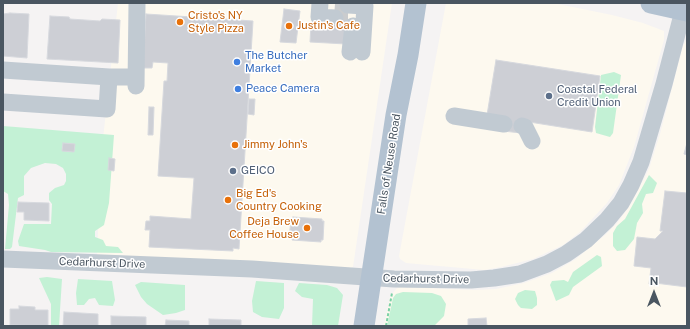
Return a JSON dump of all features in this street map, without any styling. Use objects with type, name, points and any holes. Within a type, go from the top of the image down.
[{"type":"main road","name":"Falls of Neuse Road","points":[[364,326],[396,115],[416,3]]},
{"type":"main road","points":[[651,3],[685,11]]},
{"type":"street","points":[[3,70],[109,77],[136,81],[137,3]]},
{"type":"street","points":[[342,11],[356,52]]},
{"type":"street","name":"Cedarhurst Drive","points":[[3,259],[252,269],[371,278],[454,280],[494,278],[520,274],[547,264],[566,254],[586,240],[607,220],[621,203],[641,162],[685,11]]},
{"type":"street","points":[[3,102],[107,109],[109,77]]},
{"type":"street","points":[[454,116],[504,124]]},
{"type":"street","points":[[522,126],[532,141]]},
{"type":"path","points":[[386,326],[391,294],[394,288]]},
{"type":"shaded area","points":[[118,3],[392,3],[353,267],[97,257],[101,157]]},
{"type":"shaded area","points":[[446,3],[553,3],[612,15],[643,23],[664,31],[664,40],[634,147],[619,185],[607,203],[580,232],[563,245],[533,259],[484,270],[406,263],[400,259],[399,256]]},
{"type":"shaded area","points":[[687,39],[687,326],[384,326],[390,297],[396,289],[400,287],[474,290],[496,289],[524,283],[552,273],[576,259],[605,235],[618,222],[631,204],[649,169],[660,134],[683,46]]},
{"type":"green space","points":[[614,72],[621,75],[613,133],[610,137],[596,133],[595,127],[601,75]]},
{"type":"green space","points":[[3,126],[114,135],[109,203],[104,225],[95,231],[95,237],[103,240],[106,246],[118,247],[123,253],[51,252],[19,246],[18,241],[24,224],[51,224],[52,204],[49,200],[49,193],[55,188],[64,185],[66,181],[66,174],[63,168],[56,164],[45,163],[31,168],[24,176],[24,195],[18,198],[12,247],[10,249],[5,249],[9,205],[8,194],[3,191]]},
{"type":"green space","points":[[649,175],[657,183],[653,193],[646,194],[642,204],[643,213],[637,223],[634,239],[625,250],[617,251],[613,246],[613,233],[617,226],[625,219]]},
{"type":"green space","points":[[597,255],[601,257],[602,266],[573,287],[569,295],[556,301],[550,285],[552,281],[564,280],[568,282],[573,272]]},
{"type":"green space","points":[[47,277],[62,279],[59,326],[51,326],[51,304],[39,278]]},
{"type":"green space","points":[[78,279],[112,281],[115,300],[113,306],[99,305],[95,298],[89,299],[84,305],[77,305],[76,293]]},
{"type":"green space","points":[[256,281],[284,283],[284,308],[279,319],[262,317],[253,312],[252,301]]},
{"type":"green space","points":[[141,282],[185,285],[185,310],[163,315],[147,304],[141,297],[135,285]]},
{"type":"green space","points":[[299,283],[327,285],[337,288],[343,295],[338,326],[312,326],[313,299],[302,297],[295,291]]},
{"type":"green space","points":[[525,290],[535,291],[537,305],[532,309],[521,308],[515,299],[518,293]]},
{"type":"green space","points":[[403,292],[432,293],[441,296],[446,304],[444,316],[434,326],[387,326],[393,298],[396,294]]},
{"type":"building","points":[[336,3],[348,3],[346,44],[310,42],[311,24],[335,25]]},
{"type":"building","points":[[284,9],[300,11],[296,43],[280,42]]},
{"type":"building","points":[[3,14],[29,14],[27,58],[3,56]]},
{"type":"building","points":[[146,14],[253,21],[239,249],[233,248],[233,251],[149,247],[150,230],[145,230],[146,221],[150,221],[150,216],[191,219],[194,178],[158,176],[164,81],[167,81],[168,63],[153,62],[152,68],[143,68]]},
{"type":"building","points":[[50,16],[100,21],[102,19],[120,20],[118,63],[47,59]]},
{"type":"building","points":[[496,60],[600,76],[592,132],[523,121],[521,133],[503,131],[487,115]]},
{"type":"building","points":[[249,99],[255,99],[254,115],[248,114]]},
{"type":"building","points":[[149,107],[154,107],[153,135],[148,135]]},
{"type":"building","points":[[63,143],[75,144],[74,152],[62,151]]},
{"type":"building","points":[[687,143],[687,155],[684,154]]},
{"type":"building","points":[[109,158],[115,159],[114,171],[108,170]]},
{"type":"building","points":[[665,191],[687,193],[687,287],[655,283],[655,285],[649,284],[651,268],[634,266],[637,237],[655,239],[663,231],[660,231]]},
{"type":"building","points":[[18,202],[49,203],[49,221],[24,220],[24,212],[17,212]]},
{"type":"building","points":[[293,217],[322,219],[322,221],[324,221],[323,240],[321,240],[321,242],[292,240],[292,238],[289,238],[291,220],[293,220]]},
{"type":"building","points":[[19,306],[35,307],[35,310],[48,310],[48,326],[10,325],[10,309],[19,309]]},
{"type":"building","points":[[64,312],[98,314],[98,326],[63,326]]},
{"type":"building","points":[[111,316],[146,317],[146,326],[111,326]]},
{"type":"building","points":[[486,318],[487,326],[468,326],[468,319]]},
{"type":"building","points":[[209,319],[241,320],[241,326],[209,326]]},
{"type":"building","points":[[166,320],[189,321],[189,326],[165,326]]},
{"type":"tunnel","points":[[335,4],[348,5]]},
{"type":"tunnel","points":[[335,18],[348,18]]},
{"type":"place","name":"Cristo's NY Style Pizza","points":[[180,22]]},
{"type":"place","name":"Justin's Cafe","points":[[289,26]]},
{"type":"place","name":"The Butcher Market","points":[[237,62]]},
{"type":"place","name":"Peace Camera","points":[[238,89]]},
{"type":"place","name":"Coastal Federal Credit Union","points":[[549,96]]},
{"type":"place","name":"Jimmy John's","points":[[235,145]]},
{"type":"place","name":"GEICO","points":[[233,171]]},
{"type":"place","name":"Big Ed's Country Cooking","points":[[228,200]]},
{"type":"place","name":"Deja Brew Coffee House","points":[[307,228]]}]
